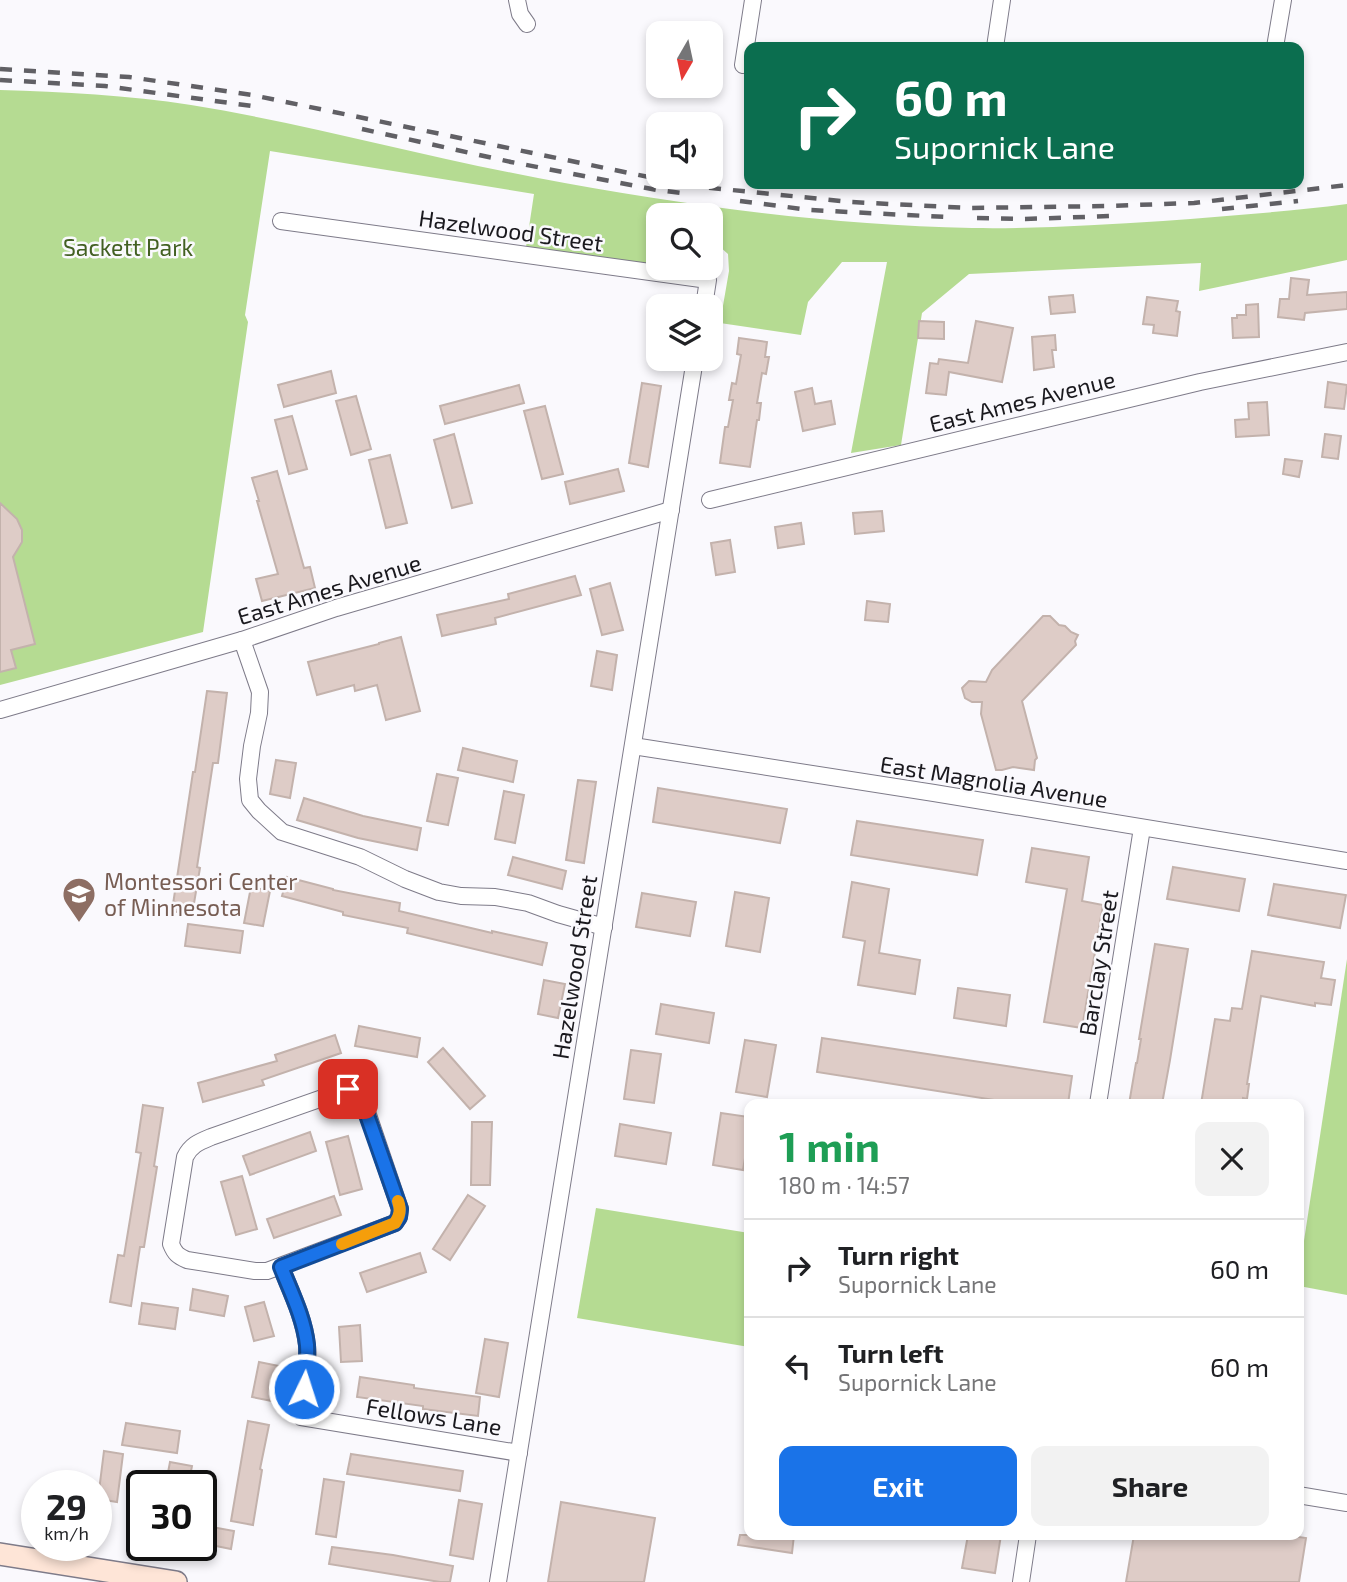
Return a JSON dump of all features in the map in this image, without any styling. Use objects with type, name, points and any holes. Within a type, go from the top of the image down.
[{"type":"main road","points":[[0,1554],[176,1582]]},
{"type":"street","points":[[517,0],[520,14],[527,24]]},
{"type":"street","points":[[747,42],[753,0]]},
{"type":"street","points":[[996,42],[1003,0]]},
{"type":"street","points":[[1276,42],[1283,0]]},
{"type":"street","points":[[743,65],[744,58]]},
{"type":"street","name":"Hazelwood Street","points":[[281,221],[708,280],[706,294]]},
{"type":"street","name":"East Ames Avenue","points":[[710,500],[1200,382],[1347,352]]},
{"type":"street","name":"Hazelwood Street","points":[[498,1582],[693,371]]},
{"type":"street","name":"East Ames Avenue","points":[[0,710],[671,510]]},
{"type":"street","points":[[242,640],[260,692],[248,779],[250,800],[282,832],[360,858],[405,880],[439,892],[528,903],[604,927]]},
{"type":"street","name":"East Magnolia Avenue","points":[[633,746],[1347,861]]},
{"type":"street","name":"Barclay Street","points":[[1099,1099],[1142,828]]},
{"type":"street","points":[[355,1090],[364,1103],[398,1202],[399,1217],[391,1225],[281,1267],[255,1271],[187,1260],[174,1251],[171,1244],[185,1157],[196,1143],[211,1137],[340,1091],[355,1090]]},
{"type":"street","name":"Fellows Lane","points":[[281,1267],[307,1344],[301,1417],[519,1452]]},
{"type":"street","points":[[1304,1496],[1347,1503]]},
{"type":"street","points":[[1021,1582],[1027,1540]]},
{"type":"green space","name":"Sackett Park","points":[[0,90],[96,94],[191,105],[278,121],[495,169],[687,203],[646,203],[646,266],[526,247],[534,194],[270,151],[245,315],[248,322],[203,632],[0,685]]},
{"type":"green space","name":"Sackett Park","points":[[1347,204],[1347,260],[1199,291],[1201,263],[969,274],[922,313],[901,445],[851,453],[887,262],[842,262],[808,302],[801,335],[723,323],[729,271],[728,254],[723,250],[723,208],[863,223],[1020,228],[1232,216]]},
{"type":"green space","points":[[1347,959],[1347,1295],[1304,1287],[1304,1241]]},
{"type":"green space","points":[[596,1208],[744,1232],[744,1346],[577,1318]]},
{"type":"building","points":[[1291,278],[1309,280],[1307,295],[1347,292],[1347,309],[1305,313],[1304,320],[1278,317],[1280,299],[1289,299]]},
{"type":"building","points":[[1073,295],[1075,312],[1051,314],[1049,297]]},
{"type":"building","points":[[1147,297],[1178,301],[1176,311],[1180,312],[1177,336],[1153,333],[1154,325],[1143,324]]},
{"type":"building","points":[[1258,304],[1259,337],[1233,338],[1232,318],[1246,315],[1246,305]]},
{"type":"building","points":[[919,321],[944,322],[944,339],[918,338]]},
{"type":"building","points":[[976,321],[1013,328],[1002,382],[949,372],[946,395],[926,393],[930,363],[938,364],[939,359],[968,363]]},
{"type":"building","points":[[1055,335],[1056,350],[1052,350],[1054,367],[1034,370],[1032,337]]},
{"type":"building","points":[[739,338],[767,342],[765,357],[769,357],[766,374],[762,373],[757,403],[761,403],[759,420],[750,467],[720,463],[725,427],[728,427],[733,400],[729,400],[732,383],[736,384],[741,355],[737,354]]},
{"type":"building","points":[[331,371],[336,393],[284,407],[278,385]]},
{"type":"building","points":[[1328,382],[1347,385],[1344,409],[1325,407]]},
{"type":"building","points":[[642,383],[661,386],[648,467],[629,463]]},
{"type":"building","points":[[519,385],[524,403],[445,424],[440,406]]},
{"type":"building","points":[[812,388],[815,404],[831,401],[835,424],[803,431],[795,392]]},
{"type":"building","points":[[356,396],[371,449],[351,455],[336,401]]},
{"type":"building","points":[[1267,402],[1269,435],[1236,437],[1235,420],[1249,419],[1248,403]]},
{"type":"building","points":[[545,406],[563,474],[542,479],[524,411]]},
{"type":"building","points":[[292,416],[307,469],[289,474],[275,420]]},
{"type":"building","points":[[454,434],[472,503],[452,508],[434,440]]},
{"type":"building","points":[[1325,434],[1341,436],[1338,459],[1322,457]]},
{"type":"building","points":[[390,455],[407,523],[386,528],[369,460]]},
{"type":"building","points":[[1285,459],[1302,461],[1299,477],[1283,474]]},
{"type":"building","points":[[618,469],[624,491],[570,504],[565,482]]},
{"type":"building","points":[[277,471],[304,568],[310,567],[315,588],[262,601],[256,579],[278,574],[252,478]]},
{"type":"building","points":[[0,503],[17,519],[22,530],[22,542],[13,557],[35,644],[11,650],[16,668],[0,672]]},
{"type":"building","points":[[882,511],[884,531],[855,534],[853,513]]},
{"type":"building","points":[[801,523],[804,544],[778,548],[775,527]]},
{"type":"building","points":[[730,540],[735,572],[716,575],[711,543]]},
{"type":"building","points":[[575,576],[581,595],[495,618],[496,624],[442,636],[437,615],[509,599],[508,594]]},
{"type":"building","points":[[610,583],[623,630],[602,635],[590,589]]},
{"type":"building","points":[[867,601],[890,604],[888,622],[865,620]]},
{"type":"building","points":[[1043,616],[1050,616],[1059,625],[1078,635],[1076,645],[1022,701],[1037,758],[1034,770],[1013,767],[996,770],[981,714],[982,702],[972,702],[965,698],[962,688],[969,681],[986,682],[992,670]]},
{"type":"building","points":[[401,637],[420,711],[386,720],[377,685],[355,691],[354,685],[317,695],[308,662]]},
{"type":"building","points":[[597,651],[617,655],[612,690],[591,686]]},
{"type":"building","points":[[207,691],[227,693],[218,763],[213,763],[192,915],[172,911]]},
{"type":"building","points":[[463,748],[517,761],[513,782],[458,770]]},
{"type":"building","points":[[276,760],[296,763],[290,798],[270,794]]},
{"type":"building","points":[[437,774],[458,778],[448,825],[427,821]]},
{"type":"building","points":[[578,780],[596,782],[584,863],[566,860]]},
{"type":"building","points":[[658,788],[787,809],[780,843],[653,822]]},
{"type":"building","points":[[504,791],[524,795],[515,843],[495,839]]},
{"type":"building","points":[[304,798],[363,816],[421,828],[417,850],[358,838],[297,820]]},
{"type":"building","points":[[857,821],[983,840],[977,875],[851,855]]},
{"type":"building","points":[[1032,848],[1089,857],[1082,901],[1103,905],[1082,1028],[1044,1022],[1067,889],[1026,882]]},
{"type":"building","points":[[513,857],[566,871],[562,889],[508,875]]},
{"type":"building","points":[[1173,867],[1245,879],[1239,911],[1167,899]]},
{"type":"building","points":[[287,877],[333,890],[400,903],[399,911],[547,943],[542,965],[407,933],[408,928],[343,915],[343,912],[282,896]]},
{"type":"building","points":[[852,882],[889,889],[879,953],[920,960],[915,994],[858,985],[865,941],[843,937]]},
{"type":"building","points":[[1274,884],[1346,895],[1340,928],[1268,915]]},
{"type":"building","points":[[251,887],[270,891],[263,926],[244,923]]},
{"type":"building","points":[[735,892],[769,898],[760,952],[726,946]]},
{"type":"building","points":[[642,893],[696,902],[690,936],[636,927]]},
{"type":"building","points":[[188,924],[243,931],[240,953],[185,946]]},
{"type":"building","points":[[1155,944],[1188,949],[1163,1099],[1130,1099]]},
{"type":"building","points":[[1252,951],[1324,962],[1321,978],[1335,980],[1331,1005],[1315,1003],[1315,1006],[1261,996],[1247,1099],[1202,1099],[1215,1019],[1230,1021],[1232,1008],[1242,1009]]},
{"type":"building","points":[[544,980],[565,984],[558,1018],[538,1014]]},
{"type":"building","points":[[958,988],[1010,995],[1006,1026],[954,1018]]},
{"type":"building","points":[[661,1004],[714,1013],[709,1043],[656,1034]]},
{"type":"building","points":[[359,1026],[420,1038],[417,1057],[355,1046]]},
{"type":"building","points":[[335,1035],[341,1053],[262,1080],[264,1085],[203,1102],[198,1083],[277,1061],[275,1055]]},
{"type":"building","points":[[822,1038],[1072,1076],[1069,1099],[988,1099],[817,1072]]},
{"type":"building","points":[[745,1040],[776,1045],[767,1097],[736,1092]]},
{"type":"building","points":[[443,1048],[485,1096],[470,1109],[428,1062]]},
{"type":"building","points":[[631,1050],[661,1054],[654,1103],[624,1099]]},
{"type":"building","points":[[143,1105],[163,1108],[154,1166],[157,1167],[131,1306],[110,1302],[118,1255],[124,1256],[141,1153],[136,1152]]},
{"type":"building","points":[[721,1113],[744,1116],[743,1170],[713,1165]]},
{"type":"building","points":[[472,1122],[492,1122],[490,1185],[471,1185]]},
{"type":"building","points":[[620,1124],[671,1133],[666,1164],[615,1156]]},
{"type":"building","points":[[310,1132],[316,1151],[250,1175],[243,1156]]},
{"type":"building","points":[[348,1136],[362,1189],[340,1195],[326,1142]]},
{"type":"building","points":[[242,1176],[257,1229],[236,1235],[221,1182]]},
{"type":"building","points":[[468,1195],[485,1206],[450,1260],[433,1249]]},
{"type":"building","points":[[334,1196],[341,1215],[274,1238],[267,1219]]},
{"type":"building","points":[[420,1253],[426,1272],[367,1292],[360,1273]]},
{"type":"building","points":[[193,1289],[228,1296],[224,1316],[190,1310]]},
{"type":"building","points":[[264,1302],[274,1336],[254,1341],[245,1307]]},
{"type":"building","points":[[142,1303],[178,1308],[175,1329],[139,1324]]},
{"type":"building","points":[[360,1325],[362,1361],[341,1362],[339,1327]]},
{"type":"building","points":[[485,1339],[508,1343],[499,1397],[476,1393]]},
{"type":"building","points":[[259,1362],[279,1366],[272,1401],[252,1397]]},
{"type":"building","points":[[360,1377],[480,1397],[478,1416],[357,1397]]},
{"type":"building","points":[[248,1421],[269,1425],[253,1525],[231,1521]]},
{"type":"building","points":[[126,1423],[180,1431],[177,1453],[122,1445]]},
{"type":"building","points":[[104,1451],[123,1454],[117,1502],[112,1501],[112,1470],[102,1470]]},
{"type":"building","points":[[351,1454],[463,1471],[460,1491],[347,1474]]},
{"type":"building","points":[[170,1462],[192,1466],[191,1470],[168,1470]]},
{"type":"building","points":[[324,1479],[344,1482],[336,1537],[316,1534]]},
{"type":"building","points":[[459,1500],[482,1504],[473,1559],[450,1555]]},
{"type":"building","points":[[561,1502],[655,1518],[644,1582],[548,1582]]},
{"type":"building","points":[[217,1528],[234,1531],[231,1549],[217,1546]]},
{"type":"building","points":[[740,1535],[744,1535],[744,1540],[793,1540],[792,1553],[738,1545]]},
{"type":"building","points":[[1306,1538],[1299,1582],[1126,1582],[1133,1540]]},
{"type":"building","points":[[967,1540],[1000,1540],[995,1573],[962,1568]]},
{"type":"building","points":[[332,1547],[453,1566],[450,1582],[329,1564]]},
{"type":"railway","points":[[0,69],[129,77],[252,95],[692,186],[851,202],[969,208],[1107,206],[1194,203],[1347,185]]},
{"type":"railway","points":[[0,80],[105,86],[259,107]]},
{"type":"railway","points":[[362,129],[511,162],[681,193]]},
{"type":"railway","points":[[740,201],[810,210],[946,217]]},
{"type":"railway","points":[[1222,209],[1298,201]]},
{"type":"railway","points":[[977,218],[1110,216]]},
{"type":"slow traffic","points":[[342,1244],[395,1223],[399,1217],[398,1201]]},
{"type":"place","name":"Montessori Center of Minnesota","points":[[79,924]]},
{"type":"route","points":[[304,1389],[307,1344],[281,1267],[395,1223],[399,1217],[398,1202],[360,1095],[355,1090],[348,1089]]}]
